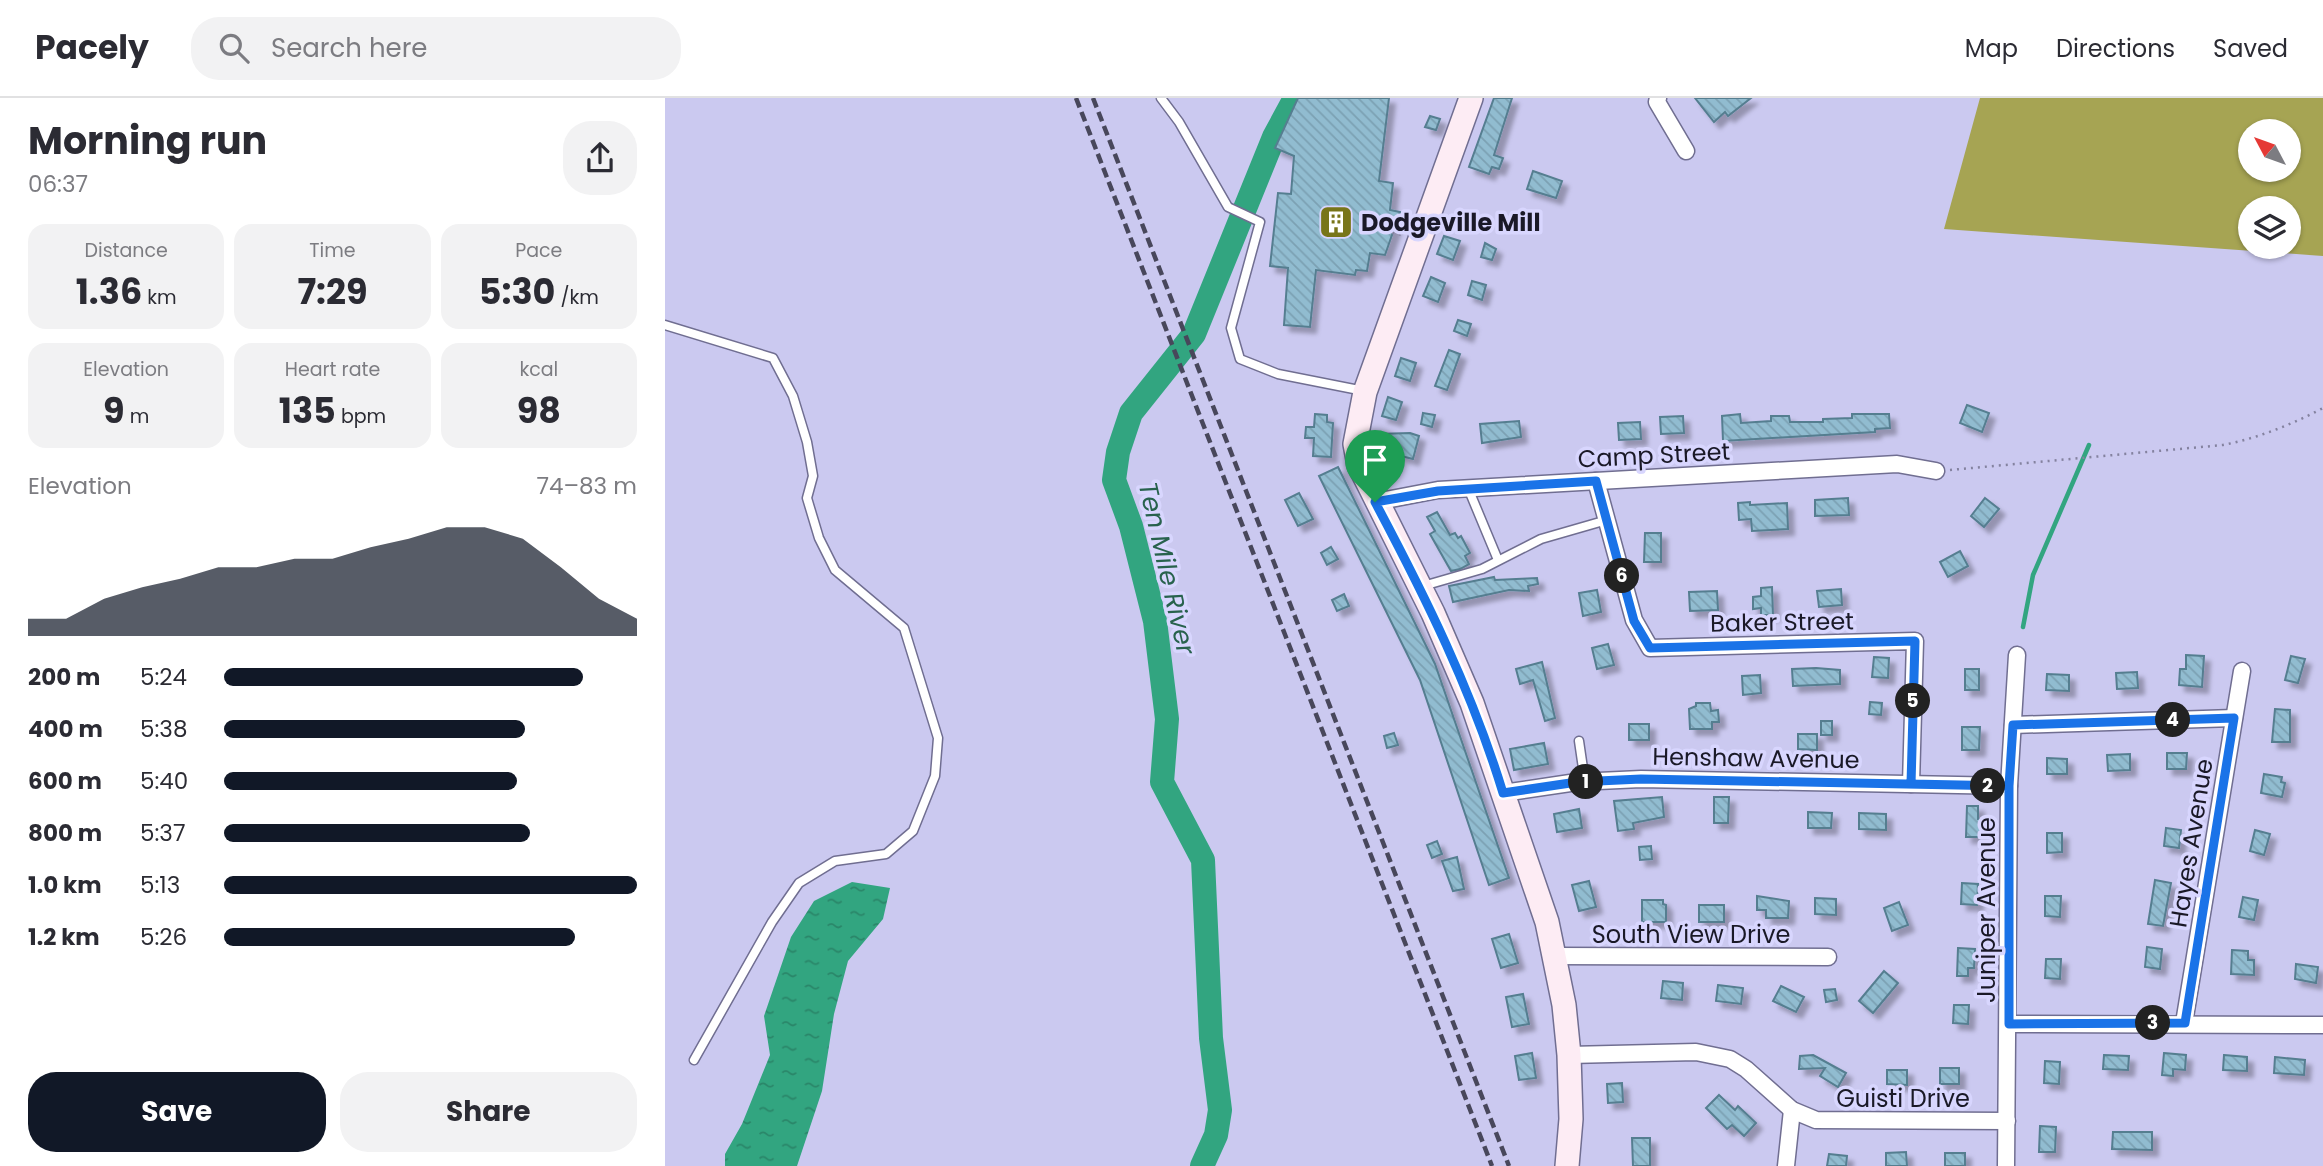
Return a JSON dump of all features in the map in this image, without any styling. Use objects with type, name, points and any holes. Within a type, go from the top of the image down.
[{"type":"main road","points":[[1471,98],[1365,391],[1355,444],[1359,465],[1375,502],[1420,586],[1472,703],[1547,922],[1569,1055],[1571,1119],[1567,1166]]},
{"type":"street","points":[[1658,98],[1657,102],[1686,151]]},
{"type":"street","name":"Camp Street","points":[[1375,502],[1468,488],[1897,464],[1936,471]]},
{"type":"street","points":[[1596,481],[1607,520]]},
{"type":"street","name":"Baker Street","points":[[1607,520],[1634,621],[1650,648],[1915,641],[1911,784]]},
{"type":"street","name":"Juniper Avenue","points":[[2006,1166],[2009,786],[2017,655]]},
{"type":"street","name":"Hayes Avenue","points":[[2185,1023],[2242,671]]},
{"type":"street","points":[[2013,725],[2234,718]]},
{"type":"street","name":"Henshaw Avenue","points":[[1503,793],[1585,782],[1641,779],[2009,786]]},
{"type":"street","name":"South View Drive","points":[[1554,956],[1828,957]]},
{"type":"street","points":[[2009,1024],[2323,1025]]},
{"type":"street","name":"Guisti Drive","points":[[1569,1055],[1696,1052],[1714,1054],[1746,1069],[1792,1110],[1830,1122],[2007,1121]]},
{"type":"street","points":[[1786,1166],[1792,1110]]},
{"type":"lane","points":[[1161,98],[1179,122],[1228,207],[1260,222],[1231,328],[1240,359],[1278,374],[1365,391]]},
{"type":"lane","points":[[665,325],[773,358],[793,396],[807,442],[813,475],[807,498],[819,538],[835,570],[904,628],[938,738],[935,776],[913,831],[886,854],[835,860],[799,883],[772,922],[694,1060]]},
{"type":"lane","points":[[1468,488],[1498,560]]},
{"type":"lane","points":[[1420,586],[1459,577],[1541,539],[1607,520]]},
{"type":"lane","points":[[1579,741],[1585,782]]},
{"type":"path","points":[[1392,233],[1405,236]]},
{"type":"path","points":[[1936,471],[2223,445],[2248,440],[2298,422],[2323,408]]},
{"type":"shaded area","points":[[1980,98],[2323,98],[2323,256],[2301,254],[2301,196],[2238,196],[2238,250],[1944,229]]},
{"type":"water","points":[[852,882],[890,888],[883,919],[848,961],[834,1014],[822,1091],[797,1166],[725,1166],[725,1154],[742,1124],[770,1055],[764,1016],[791,937],[814,901]]},
{"type":"building","name":"Dodgeville Mill","points":[[1298,98],[1389,98],[1379,181],[1393,183],[1390,210],[1400,212],[1385,255],[1370,253],[1367,271],[1356,270],[1355,275],[1316,270],[1310,327],[1284,325],[1288,268],[1270,266],[1278,193],[1291,194],[1294,156],[1275,148]]},
{"type":"building","points":[[1494,98],[1512,98],[1494,155],[1503,158],[1499,169],[1492,167],[1489,174],[1469,167]]},
{"type":"building","points":[[1695,98],[1751,98],[1728,116],[1725,112],[1714,122]]},
{"type":"building","points":[[1430,116],[1440,119],[1436,130],[1425,127]]},
{"type":"building","points":[[1533,171],[1562,181],[1556,198],[1527,189]]},
{"type":"building","points":[[1444,236],[1460,241],[1453,260],[1437,254]]},
{"type":"building","points":[[1485,243],[1496,249],[1492,260],[1481,257]]},
{"type":"building","points":[[1431,277],[1445,283],[1438,302],[1423,296]]},
{"type":"building","points":[[1472,281],[1486,285],[1482,300],[1468,295]]},
{"type":"building","points":[[1458,320],[1471,324],[1467,336],[1454,331]]},
{"type":"building","points":[[1449,350],[1460,354],[1447,390],[1435,386]]},
{"type":"building","points":[[1401,358],[1416,363],[1410,381],[1395,376]]},
{"type":"building","points":[[1388,397],[1402,402],[1396,420],[1382,416]]},
{"type":"building","points":[[1967,405],[1989,413],[1982,432],[1960,423]]},
{"type":"building","points":[[1423,413],[1435,415],[1432,427],[1421,424]]},
{"type":"building","points":[[1315,414],[1327,415],[1327,422],[1333,423],[1331,457],[1313,456],[1314,438],[1305,438],[1306,427],[1314,427]]},
{"type":"building","points":[[1740,414],[1741,423],[1771,421],[1771,416],[1789,416],[1790,422],[1823,422],[1823,419],[1852,418],[1852,414],[1889,414],[1890,428],[1875,429],[1875,432],[1723,441],[1722,416]]},
{"type":"building","points":[[1683,416],[1684,433],[1661,434],[1660,417]]},
{"type":"building","points":[[1519,421],[1521,437],[1482,443],[1480,424]]},
{"type":"building","points":[[1640,422],[1641,439],[1619,440],[1618,423]]},
{"type":"building","points":[[1410,433],[1419,436],[1413,459],[1401,456],[1402,451],[1377,452],[1376,434]]},
{"type":"building","points":[[1338,467],[1435,664],[1509,878],[1489,885],[1420,680],[1319,476]]},
{"type":"building","points":[[1299,493],[1313,519],[1298,526],[1285,500]]},
{"type":"building","points":[[1848,498],[1849,515],[1815,516],[1815,500]]},
{"type":"building","points":[[1985,498],[1999,509],[1984,527],[1971,516]]},
{"type":"building","points":[[1750,502],[1750,505],[1787,503],[1788,529],[1752,531],[1751,519],[1739,520],[1738,503]]},
{"type":"building","points":[[1437,512],[1450,535],[1455,533],[1458,538],[1461,536],[1470,553],[1465,556],[1469,564],[1460,569],[1451,571],[1430,534],[1435,531],[1427,517]]},
{"type":"building","points":[[1645,533],[1661,533],[1661,562],[1644,562]]},
{"type":"building","points":[[1331,547],[1338,559],[1327,565],[1321,553]]},
{"type":"building","points":[[1960,551],[1968,566],[1948,577],[1940,562]]},
{"type":"building","points":[[1494,577],[1495,580],[1537,578],[1538,584],[1528,586],[1529,591],[1509,590],[1453,602],[1449,586]]},
{"type":"building","points":[[1772,587],[1773,615],[1761,615],[1761,608],[1753,609],[1753,597],[1761,596],[1761,588]]},
{"type":"building","points":[[1841,589],[1842,605],[1819,607],[1817,591]]},
{"type":"building","points":[[1597,590],[1601,612],[1583,616],[1579,593]]},
{"type":"building","points":[[1717,591],[1718,610],[1690,611],[1689,592]]},
{"type":"building","points":[[1344,594],[1349,606],[1337,611],[1332,600]]},
{"type":"building","points":[[1608,644],[1614,665],[1597,669],[1592,648]]},
{"type":"building","points":[[2186,655],[2204,656],[2202,687],[2179,685],[2180,669],[2186,669]]},
{"type":"building","points":[[2291,656],[2305,659],[2298,683],[2285,680]]},
{"type":"building","points":[[1874,657],[1889,658],[1888,678],[1872,677]]},
{"type":"building","points":[[1542,662],[1555,718],[1545,721],[1533,680],[1520,684],[1516,669]]},
{"type":"building","points":[[1792,669],[1840,670],[1840,684],[1793,686]]},
{"type":"building","points":[[1965,669],[1979,669],[1979,690],[1965,690]]},
{"type":"building","points":[[2137,672],[2138,688],[2117,689],[2116,673]]},
{"type":"building","points":[[2047,674],[2069,675],[2069,691],[2046,690]]},
{"type":"building","points":[[1760,675],[1761,693],[1743,695],[1742,676]]},
{"type":"building","points":[[1870,702],[1882,703],[1881,715],[1869,714]]},
{"type":"building","points":[[1696,703],[1710,703],[1711,711],[1718,710],[1719,722],[1712,722],[1712,729],[1690,729],[1689,709],[1696,706]]},
{"type":"building","points":[[2275,709],[2290,710],[2290,742],[2272,742]]},
{"type":"building","points":[[1821,721],[1832,721],[1832,735],[1821,735]]},
{"type":"building","points":[[1629,724],[1649,724],[1649,740],[1629,740]]},
{"type":"building","points":[[1962,727],[1980,727],[1979,750],[1962,750]]},
{"type":"building","points":[[1394,733],[1398,745],[1387,748],[1384,736]]},
{"type":"building","points":[[1798,734],[1817,734],[1817,750],[1798,749]]},
{"type":"building","points":[[1544,743],[1548,764],[1514,770],[1510,749]]},
{"type":"building","points":[[2167,753],[2187,753],[2186,769],[2167,769]]},
{"type":"building","points":[[2130,754],[2130,770],[2108,771],[2107,755]]},
{"type":"building","points":[[2047,758],[2067,759],[2067,774],[2047,774]]},
{"type":"building","points":[[2264,774],[2282,777],[2281,782],[2285,783],[2282,797],[2261,793]]},
{"type":"building","points":[[1662,797],[1664,817],[1633,823],[1634,829],[1618,831],[1614,801]]},
{"type":"building","points":[[1714,797],[1729,797],[1728,823],[1714,823]]},
{"type":"building","points":[[1967,806],[1978,806],[1978,819],[1982,819],[1982,837],[1966,837]]},
{"type":"building","points":[[1579,809],[1582,828],[1557,832],[1554,814]]},
{"type":"building","points":[[1808,812],[1832,813],[1831,828],[1808,828]]},
{"type":"building","points":[[1859,813],[1886,814],[1886,830],[1859,829]]},
{"type":"building","points":[[2166,828],[2181,830],[2179,848],[2164,846]]},
{"type":"building","points":[[2255,830],[2270,834],[2264,855],[2250,851]]},
{"type":"building","points":[[2047,833],[2062,833],[2062,852],[2047,853]]},
{"type":"building","points":[[1437,841],[1442,854],[1432,858],[1427,845]]},
{"type":"building","points":[[1651,846],[1652,859],[1640,860],[1639,847]]},
{"type":"building","points":[[1457,857],[1464,889],[1453,891],[1442,861]]},
{"type":"building","points":[[2155,880],[2171,883],[2163,926],[2148,924]]},
{"type":"building","points":[[1589,881],[1596,907],[1579,911],[1572,885]]},
{"type":"building","points":[[1962,883],[1978,884],[1977,905],[1961,904]]},
{"type":"building","points":[[1757,896],[1789,901],[1788,918],[1766,918],[1766,910],[1757,910]]},
{"type":"building","points":[[2045,896],[2061,896],[2060,917],[2045,916]]},
{"type":"building","points":[[2243,897],[2258,900],[2254,920],[2239,917]]},
{"type":"building","points":[[1815,898],[1836,899],[1836,915],[1815,914]]},
{"type":"building","points":[[1642,900],[1663,900],[1666,905],[1666,922],[1642,922]]},
{"type":"building","points":[[1899,902],[1908,925],[1892,931],[1884,908]]},
{"type":"building","points":[[1699,905],[1724,905],[1724,922],[1699,922]]},
{"type":"building","points":[[1509,934],[1518,963],[1501,968],[1492,939]]},
{"type":"building","points":[[2147,947],[2162,949],[2160,969],[2145,967]]},
{"type":"building","points":[[1958,948],[1975,949],[1974,968],[1968,968],[1968,976],[1957,976]]},
{"type":"building","points":[[2232,950],[2248,951],[2248,960],[2254,960],[2254,975],[2231,974]]},
{"type":"building","points":[[2046,959],[2061,959],[2060,979],[2045,978]]},
{"type":"building","points":[[2296,964],[2318,967],[2316,983],[2295,979]]},
{"type":"building","points":[[1884,971],[1898,983],[1873,1013],[1859,1001]]},
{"type":"building","points":[[1663,981],[1683,983],[1682,1000],[1661,998]]},
{"type":"building","points":[[1718,985],[1743,988],[1741,1004],[1716,1001]]},
{"type":"building","points":[[1781,986],[1804,997],[1796,1012],[1773,1001]]},
{"type":"building","points":[[1835,989],[1837,1000],[1826,1002],[1824,990]]},
{"type":"building","points":[[1523,994],[1529,1024],[1512,1027],[1506,997]]},
{"type":"building","points":[[1954,1005],[1969,1005],[1968,1024],[1953,1023]]},
{"type":"building","points":[[1532,1053],[1536,1078],[1519,1080],[1515,1056]]},
{"type":"building","points":[[2164,1053],[2186,1055],[2185,1070],[2173,1069],[2173,1076],[2162,1075]]},
{"type":"building","points":[[1813,1055],[1846,1073],[1838,1087],[1820,1076],[1825,1068],[1799,1069],[1800,1056]]},
{"type":"building","points":[[2104,1055],[2129,1056],[2128,1070],[2103,1069]]},
{"type":"building","points":[[2224,1055],[2247,1057],[2247,1071],[2223,1070]]},
{"type":"building","points":[[2275,1057],[2305,1060],[2304,1075],[2274,1073]]},
{"type":"building","points":[[2045,1061],[2060,1062],[2059,1084],[2044,1083]]},
{"type":"building","points":[[1940,1068],[1959,1068],[1959,1084],[1940,1084]]},
{"type":"building","points":[[1887,1070],[1907,1070],[1907,1085],[1887,1084]]},
{"type":"building","points":[[1622,1083],[1623,1102],[1608,1103],[1607,1084]]},
{"type":"building","points":[[1719,1095],[1735,1110],[1738,1106],[1756,1123],[1744,1136],[1732,1125],[1727,1129],[1706,1108]]},
{"type":"building","points":[[2040,1126],[2056,1127],[2055,1152],[2039,1152]]},
{"type":"building","points":[[2113,1132],[2152,1132],[2152,1150],[2112,1149]]},
{"type":"building","points":[[1632,1138],[1650,1138],[1650,1166],[1633,1166]]},
{"type":"building","points":[[1906,1152],[1907,1166],[1886,1166],[1886,1153]]},
{"type":"building","points":[[1945,1153],[1965,1153],[1965,1166],[1945,1166]]},
{"type":"building","points":[[1829,1154],[1847,1156],[1846,1166],[1827,1166]]},
{"type":"waterway","name":"Ten Mile River","points":[[1202,1166],[1216,1135],[1220,1110],[1211,1038],[1203,860],[1162,782],[1167,719],[1155,621],[1131,526],[1114,480],[1118,452],[1131,413],[1194,334],[1274,137],[1295,98]]},
{"type":"waterway","points":[[2023,627],[2033,575],[2089,445]]},
{"type":"railway","points":[[1076,98],[1492,1166]]},
{"type":"railway","points":[[1093,98],[1509,1166]]},
{"type":"place","name":"Dodgeville Mill","points":[[1336,222]]},
{"type":"route","points":[[1375,502],[1433,613],[1472,703],[1503,793],[1577,782],[1641,779],[2009,786],[2009,1024],[2185,1023],[2234,718],[2013,725],[2009,786],[1911,784],[1915,641],[1650,648],[1634,621],[1596,481],[1438,491],[1375,502]]}]
